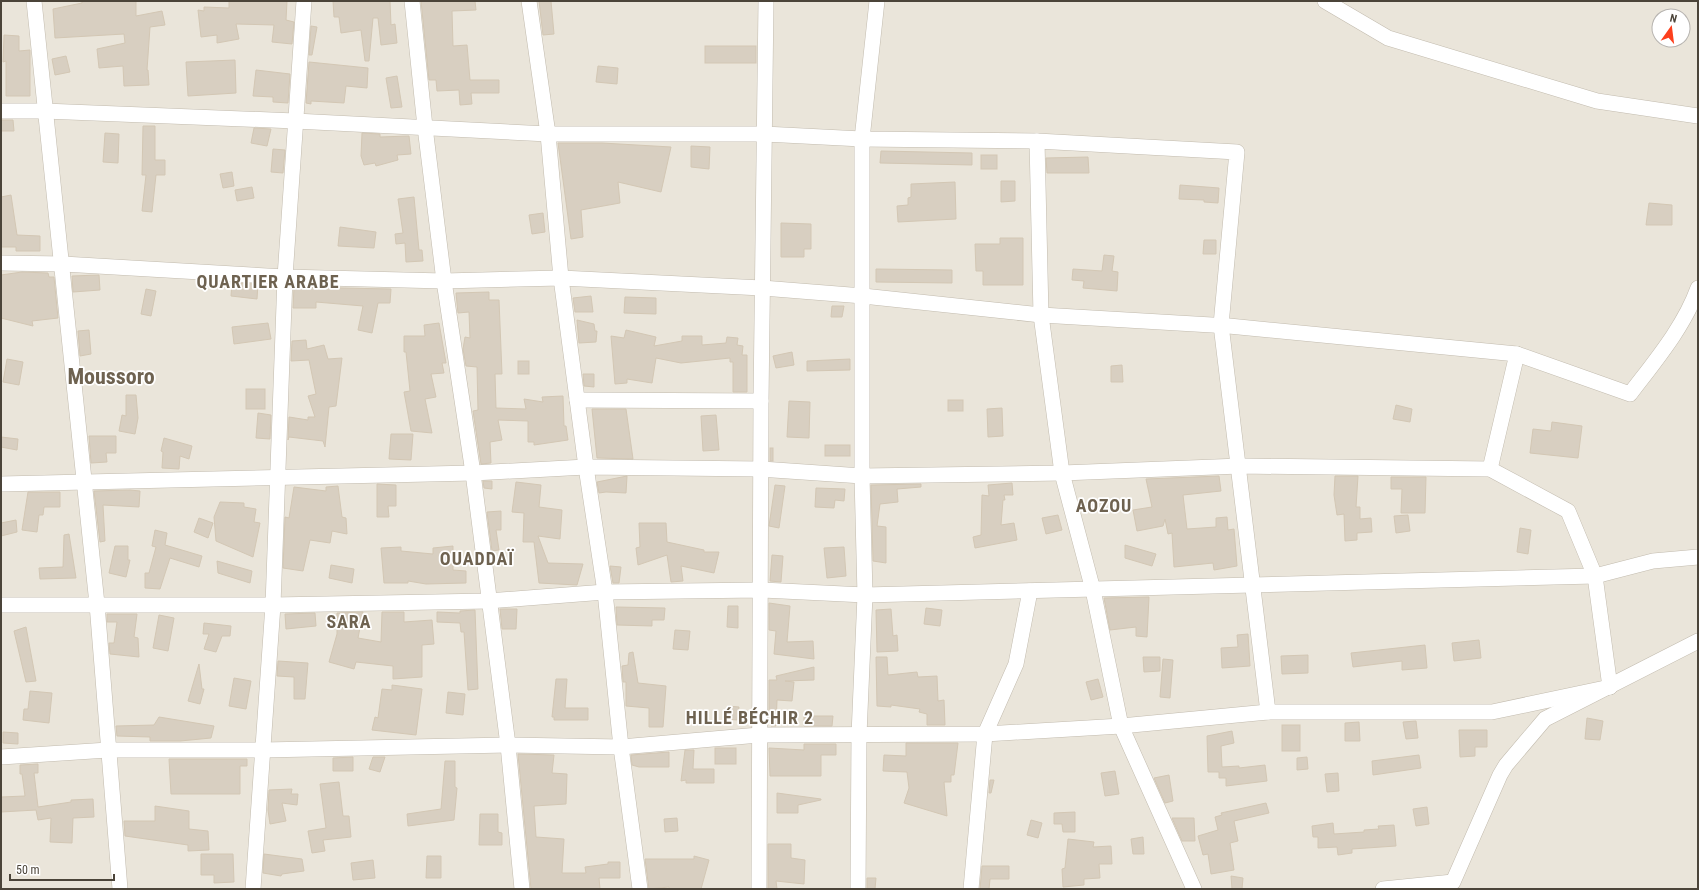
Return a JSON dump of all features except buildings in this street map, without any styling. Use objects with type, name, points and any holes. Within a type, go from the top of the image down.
[{"type":"street","points":[[34,1],[44,111],[62,264],[83,482],[97,604],[120,889]]},
{"type":"street","points":[[253,889],[273,605],[285,277],[304,1]]},
{"type":"street","points":[[412,1],[425,127],[444,281],[473,473],[488,600],[508,745],[522,889]]},
{"type":"street","points":[[529,1],[548,134],[561,278],[586,467],[605,592],[621,747],[640,889]]},
{"type":"street","points":[[759,889],[760,469],[766,1]]},
{"type":"street","points":[[858,889],[859,735],[865,595],[862,476],[862,140],[877,1]]},
{"type":"street","points":[[1325,1],[1388,38],[1597,101],[1698,116]]},
{"type":"street","points":[[1,111],[44,111],[295,120],[548,134],[764,134],[862,140],[1037,142],[1237,152],[1221,326],[1240,466],[1252,585],[1268,712]]},
{"type":"street","points":[[1037,142],[1041,315],[1062,473],[1093,590],[1121,726],[1194,889]]},
{"type":"street","points":[[1,263],[62,264],[285,277],[444,281],[561,278],[762,288],[862,296],[1041,315],[1221,326],[1517,354],[1630,394],[1663,351],[1692,304],[1698,288]]},
{"type":"street","points":[[1490,469],[1517,354]]},
{"type":"street","points":[[578,400],[761,401]]},
{"type":"street","points":[[1,484],[473,473],[586,467],[760,469],[862,476],[1062,473],[1240,466],[1490,469],[1568,511],[1595,576],[1610,687]]},
{"type":"street","points":[[1,605],[273,605],[488,600],[605,592],[760,590],[865,595],[1595,576],[1653,561],[1698,557]]},
{"type":"street","points":[[971,889],[985,734],[1016,664],[1030,591]]},
{"type":"street","points":[[1383,889],[1453,882],[1506,765],[1546,719],[1698,641]]},
{"type":"street","points":[[1,757],[108,750],[263,750],[508,745],[621,747],[759,735],[985,734],[1121,726],[1268,712],[1492,712],[1610,687]]},
{"type":"shaded area","points":[[1,1],[1698,1],[1698,889],[1,889]]},
{"type":"district","name":"QUARTIER ARABE","points":[[268,281]]},
{"type":"district","name":"Moussoro","points":[[111,376]]},
{"type":"district","name":"AOZOU","points":[[1104,505]]},
{"type":"district","name":"OUADDAÏ","points":[[477,558]]},
{"type":"district","name":"SARA","points":[[349,621]]},
{"type":"district","name":"HILLÉ BÉCHIR 2","points":[[750,717]]}]
